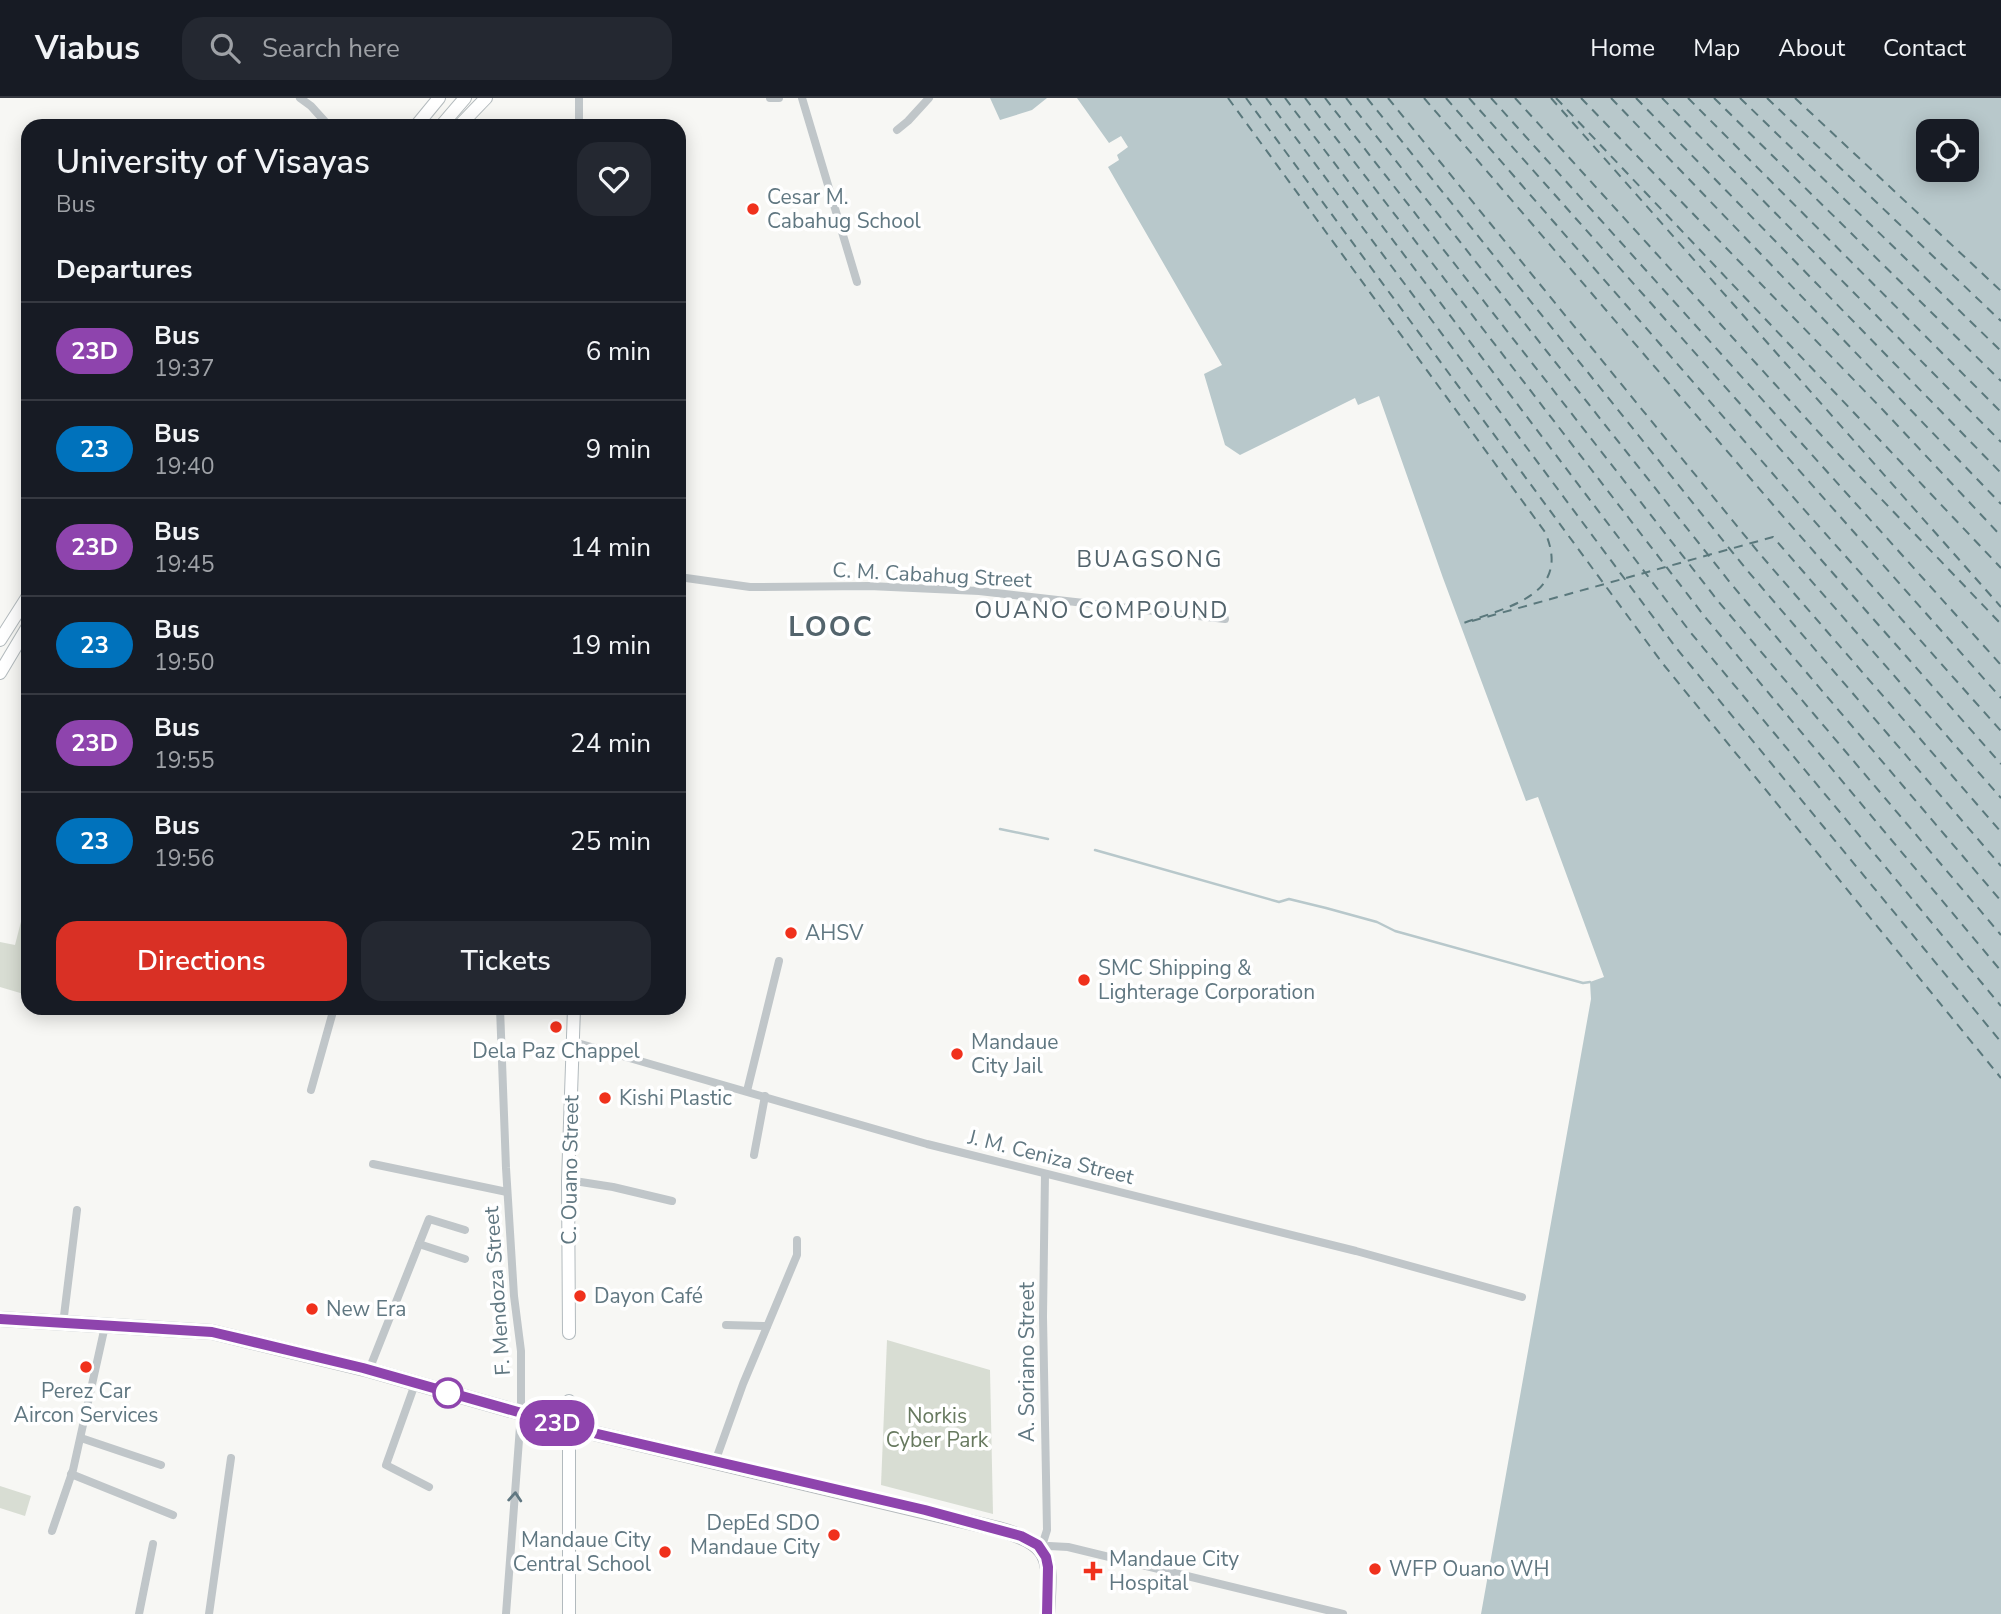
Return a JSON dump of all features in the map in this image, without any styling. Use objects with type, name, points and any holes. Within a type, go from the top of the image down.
[{"type":"highway","points":[[0,1320],[212,1332],[369,1370],[569,1426],[998,1529],[1027,1538],[1041,1549],[1048,1567],[1047,1614]]},
{"type":"street","points":[[300,98],[322,119]]},
{"type":"street","points":[[422,119],[439,98]]},
{"type":"street","points":[[446,119],[465,98]]},
{"type":"street","points":[[466,119],[486,98]]},
{"type":"street","points":[[579,98],[579,119]]},
{"type":"street","points":[[770,98],[779,98]]},
{"type":"street","points":[[802,98],[857,282]]},
{"type":"street","points":[[897,130],[929,98]]},
{"type":"street","name":"C. M. Cabahug Street","points":[[686,578],[750,587],[869,586],[979,591],[1225,619]]},
{"type":"street","points":[[0,640],[21,607]]},
{"type":"street","points":[[0,673],[21,638]]},
{"type":"street","points":[[747,1091],[779,961]]},
{"type":"street","points":[[311,1090],[332,1015]]},
{"type":"street","name":"F. Mendoza Street","points":[[500,1015],[507,1192],[521,1351],[521,1413],[506,1614]]},
{"type":"street","name":"C. Ouano Street","points":[[569,1333],[568,1180],[574,1015]]},
{"type":"street","name":"J. M. Ceniza Street","points":[[574,1042],[905,1138],[1343,1248],[1522,1297]]},
{"type":"street","points":[[754,1155],[765,1096]]},
{"type":"street","points":[[373,1164],[507,1192]]},
{"type":"street","name":"A. Soriano Street","points":[[1041,1549],[1047,1530],[1043,1317],[1045,1174]]},
{"type":"street","points":[[568,1180],[672,1201]]},
{"type":"street","points":[[63,1324],[77,1210]]},
{"type":"street","points":[[369,1370],[429,1219],[466,1230]]},
{"type":"street","points":[[715,1462],[743,1384],[797,1255],[797,1240]]},
{"type":"street","points":[[419,1244],[465,1259]]},
{"type":"street","points":[[726,1325],[767,1326]]},
{"type":"street","points":[[52,1531],[81,1438],[105,1326]]},
{"type":"street","points":[[415,1384],[386,1465],[429,1487]]},
{"type":"street","points":[[569,1401],[569,1614]]},
{"type":"street","points":[[81,1438],[161,1465]]},
{"type":"street","points":[[209,1614],[231,1458]]},
{"type":"street","points":[[71,1475],[173,1514]]},
{"type":"street","points":[[139,1614],[153,1544]]},
{"type":"street","points":[[1041,1549],[1049,1546],[1068,1547],[1343,1614]]},
{"type":"green space","points":[[21,921],[21,993],[0,987],[0,942],[15,945]]},
{"type":"green space","name":"Norkis Cyber Park","points":[[887,1340],[990,1370],[993,1514],[881,1485]]},
{"type":"green space","points":[[0,1486],[31,1496],[25,1516],[0,1508]]},
{"type":"shaded area","points":[[990,98],[1047,98],[1032,110],[1000,120]]},
{"type":"shaded area","points":[[1077,98],[2001,98],[2001,1614],[1481,1614],[1591,999],[1590,982],[1604,977],[1538,797],[1526,801],[1379,396],[1358,405],[1355,398],[1240,455],[1225,445],[1204,374],[1222,365],[1108,167],[1119,160],[1117,155],[1128,147],[1121,136],[1109,143]]},
{"type":"waterway","points":[[1000,829],[1048,839]]},
{"type":"waterway","points":[[1095,850],[1279,902],[1289,899],[1326,908],[1377,922],[1395,931],[1583,983],[1590,982]]},
{"type":"ferry route","points":[[1228,98],[1545,532],[1551,554],[1550,571],[1543,585],[1515,604],[1461,624]]},
{"type":"ferry route","points":[[1246,98],[1663,664],[2001,1078]]},
{"type":"ferry route","points":[[1266,98],[1677,649],[2001,1042]]},
{"type":"ferry route","points":[[1285,98],[1691,633],[2001,1006]]},
{"type":"ferry route","points":[[1305,98],[1705,617],[2001,971]]},
{"type":"ferry route","points":[[1325,98],[1718,601],[2001,935]]},
{"type":"ferry route","points":[[1346,98],[1732,585],[2001,901]]},
{"type":"ferry route","points":[[1367,98],[1746,569],[2001,866]]},
{"type":"ferry route","points":[[1388,98],[1759,553],[2001,832]]},
{"type":"ferry route","points":[[1424,98],[1787,521],[2001,764]]},
{"type":"ferry route","points":[[1446,98],[1800,505],[2001,731]]},
{"type":"ferry route","points":[[1469,98],[2001,698]]},
{"type":"ferry route","points":[[1491,98],[2001,665]]},
{"type":"ferry route","points":[[1515,98],[1842,458],[2001,624]]},
{"type":"ferry route","points":[[1551,98],[2001,607]]},
{"type":"ferry route","points":[[1556,98],[2001,568]]},
{"type":"ferry route","points":[[1581,98],[2001,536]]},
{"type":"ferry route","points":[[1611,98],[2001,504]]},
{"type":"ferry route","points":[[1636,98],[2001,473]]},
{"type":"ferry route","points":[[1662,98],[2001,442]]},
{"type":"ferry route","points":[[1688,98],[2001,412]]},
{"type":"ferry route","points":[[1714,98],[2001,381]]},
{"type":"ferry route","points":[[1740,98],[2001,351]]},
{"type":"ferry route","points":[[1767,98],[2001,321]]},
{"type":"ferry route","points":[[1795,98],[2001,291]]},
{"type":"ferry route","points":[[1472,621],[1773,537],[2001,798]]},
{"type":"bus line","name":"23D","points":[[0,1319],[212,1332],[363,1368],[585,1431],[925,1510],[1021,1536],[1038,1545],[1046,1557],[1047,1614]]},
{"type":"place","name":"Cesar M. Cabahug School","points":[[753,209]]},
{"type":"place","name":"AHSV","points":[[791,933]]},
{"type":"place","name":"SMC Shipping & Lighterage Corporation","points":[[1084,980]]},
{"type":"place","name":"Dela Paz Chappel","points":[[556,1027]]},
{"type":"place","name":"Mandaue City Jail","points":[[957,1054]]},
{"type":"place","name":"Kishi Plastic","points":[[605,1098]]},
{"type":"place","name":"Dayon Café","points":[[580,1296]]},
{"type":"place","name":"New Era","points":[[312,1309]]},
{"type":"place","name":"Perez Car Aircon Services","points":[[86,1367]]},
{"type":"place","name":"DepEd SDO Mandaue City","points":[[834,1535]]},
{"type":"place","name":"Mandaue City Central School","points":[[665,1552]]},
{"type":"place","name":"WFP Ouano WH","points":[[1375,1569]]},
{"type":"place","name":"Mandaue City Hospital","points":[[1093,1571]]},
{"type":"district","name":"BUAGSONG","points":[[1150,559]]},
{"type":"district","name":"OUANO COMPOUND","points":[[1102,610]]},
{"type":"district","name":"LOOC","points":[[831,626]]}]
